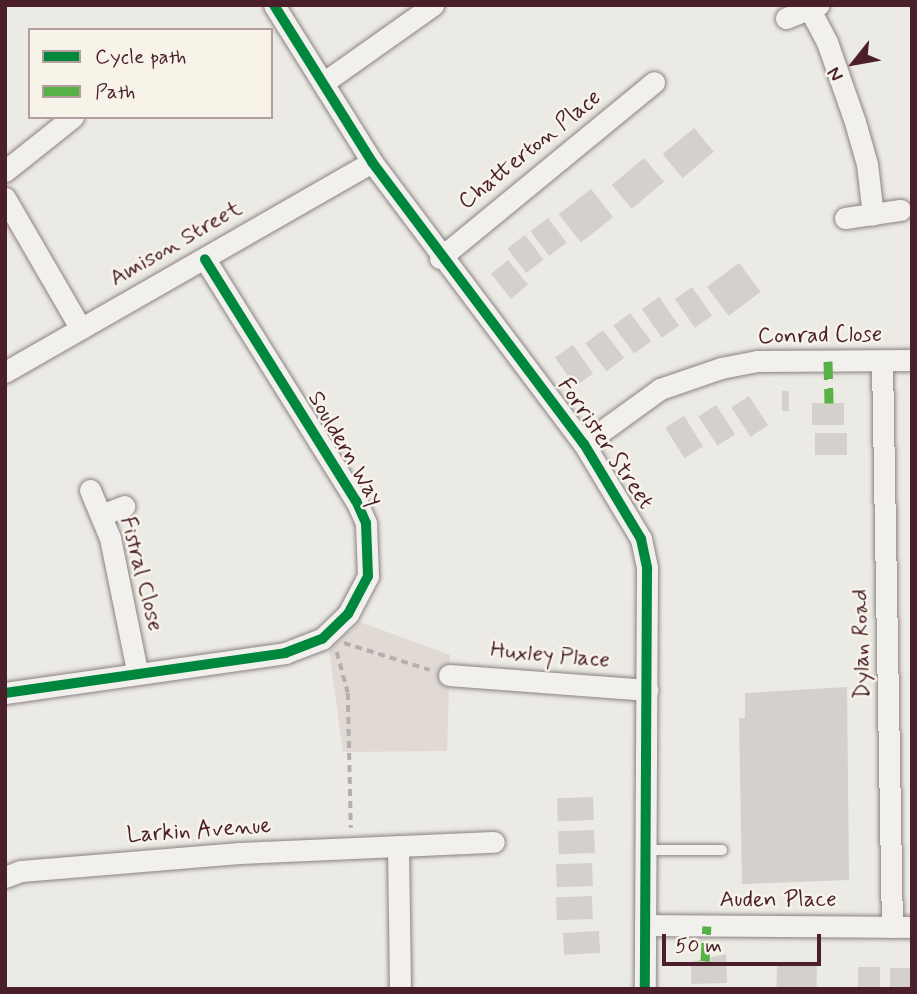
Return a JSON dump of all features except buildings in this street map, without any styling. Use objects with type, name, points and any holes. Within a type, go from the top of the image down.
[{"type":"street","name":"Forrister Street","points":[[274,5],[372,162],[440,258],[584,444],[641,539],[647,568],[645,989]]},
{"type":"street","points":[[323,83],[433,5]]},
{"type":"street","points":[[786,18],[814,8],[855,122],[867,164],[873,215]]},
{"type":"street","name":"Chatterton Place","points":[[440,258],[654,82]]},
{"type":"street","points":[[5,171],[70,119]]},
{"type":"street","name":"Amison Street","points":[[5,372],[372,162]]},
{"type":"street","points":[[5,198],[80,328]]},
{"type":"street","points":[[845,218],[900,210]]},
{"type":"street","name":"Souldern Way","points":[[5,693],[137,671],[285,653],[322,639],[348,614],[368,576],[366,523],[205,259]]},
{"type":"street","name":"Dylan Road","points":[[882,360],[902,927]]},
{"type":"street","name":"Conrad Close","points":[[584,444],[660,389],[722,368],[757,361],[912,360]]},
{"type":"street","name":"Fistral Close","points":[[90,490],[110,538],[137,671]]},
{"type":"street","points":[[101,516],[124,506]]},
{"type":"street","name":"Huxley Place","points":[[449,675],[647,690]]},
{"type":"street","name":"Larkin Avenue","points":[[5,877],[21,871],[239,853],[494,842]]},
{"type":"street","points":[[398,846],[400,989]]},
{"type":"street","name":"Auden Place","points":[[645,925],[902,927]]},
{"type":"lane","points":[[646,850],[722,850]]},
{"type":"path","points":[[331,630],[347,646],[449,675]]},
{"type":"path","points":[[331,630],[348,693],[353,848]]},
{"type":"shaded area","points":[[360,622],[450,655],[447,751],[343,752],[329,651]]},
{"type":"marked path","points":[[828,361],[829,403]]},
{"type":"marked path","points":[[705,961],[707,926]]},
{"type":"cycle path","points":[[274,5],[372,162],[584,444],[641,539],[647,568],[645,989]]},
{"type":"cycle path","points":[[5,693],[285,653],[322,639],[348,614],[368,576],[366,523],[356,501],[205,259]]}]
